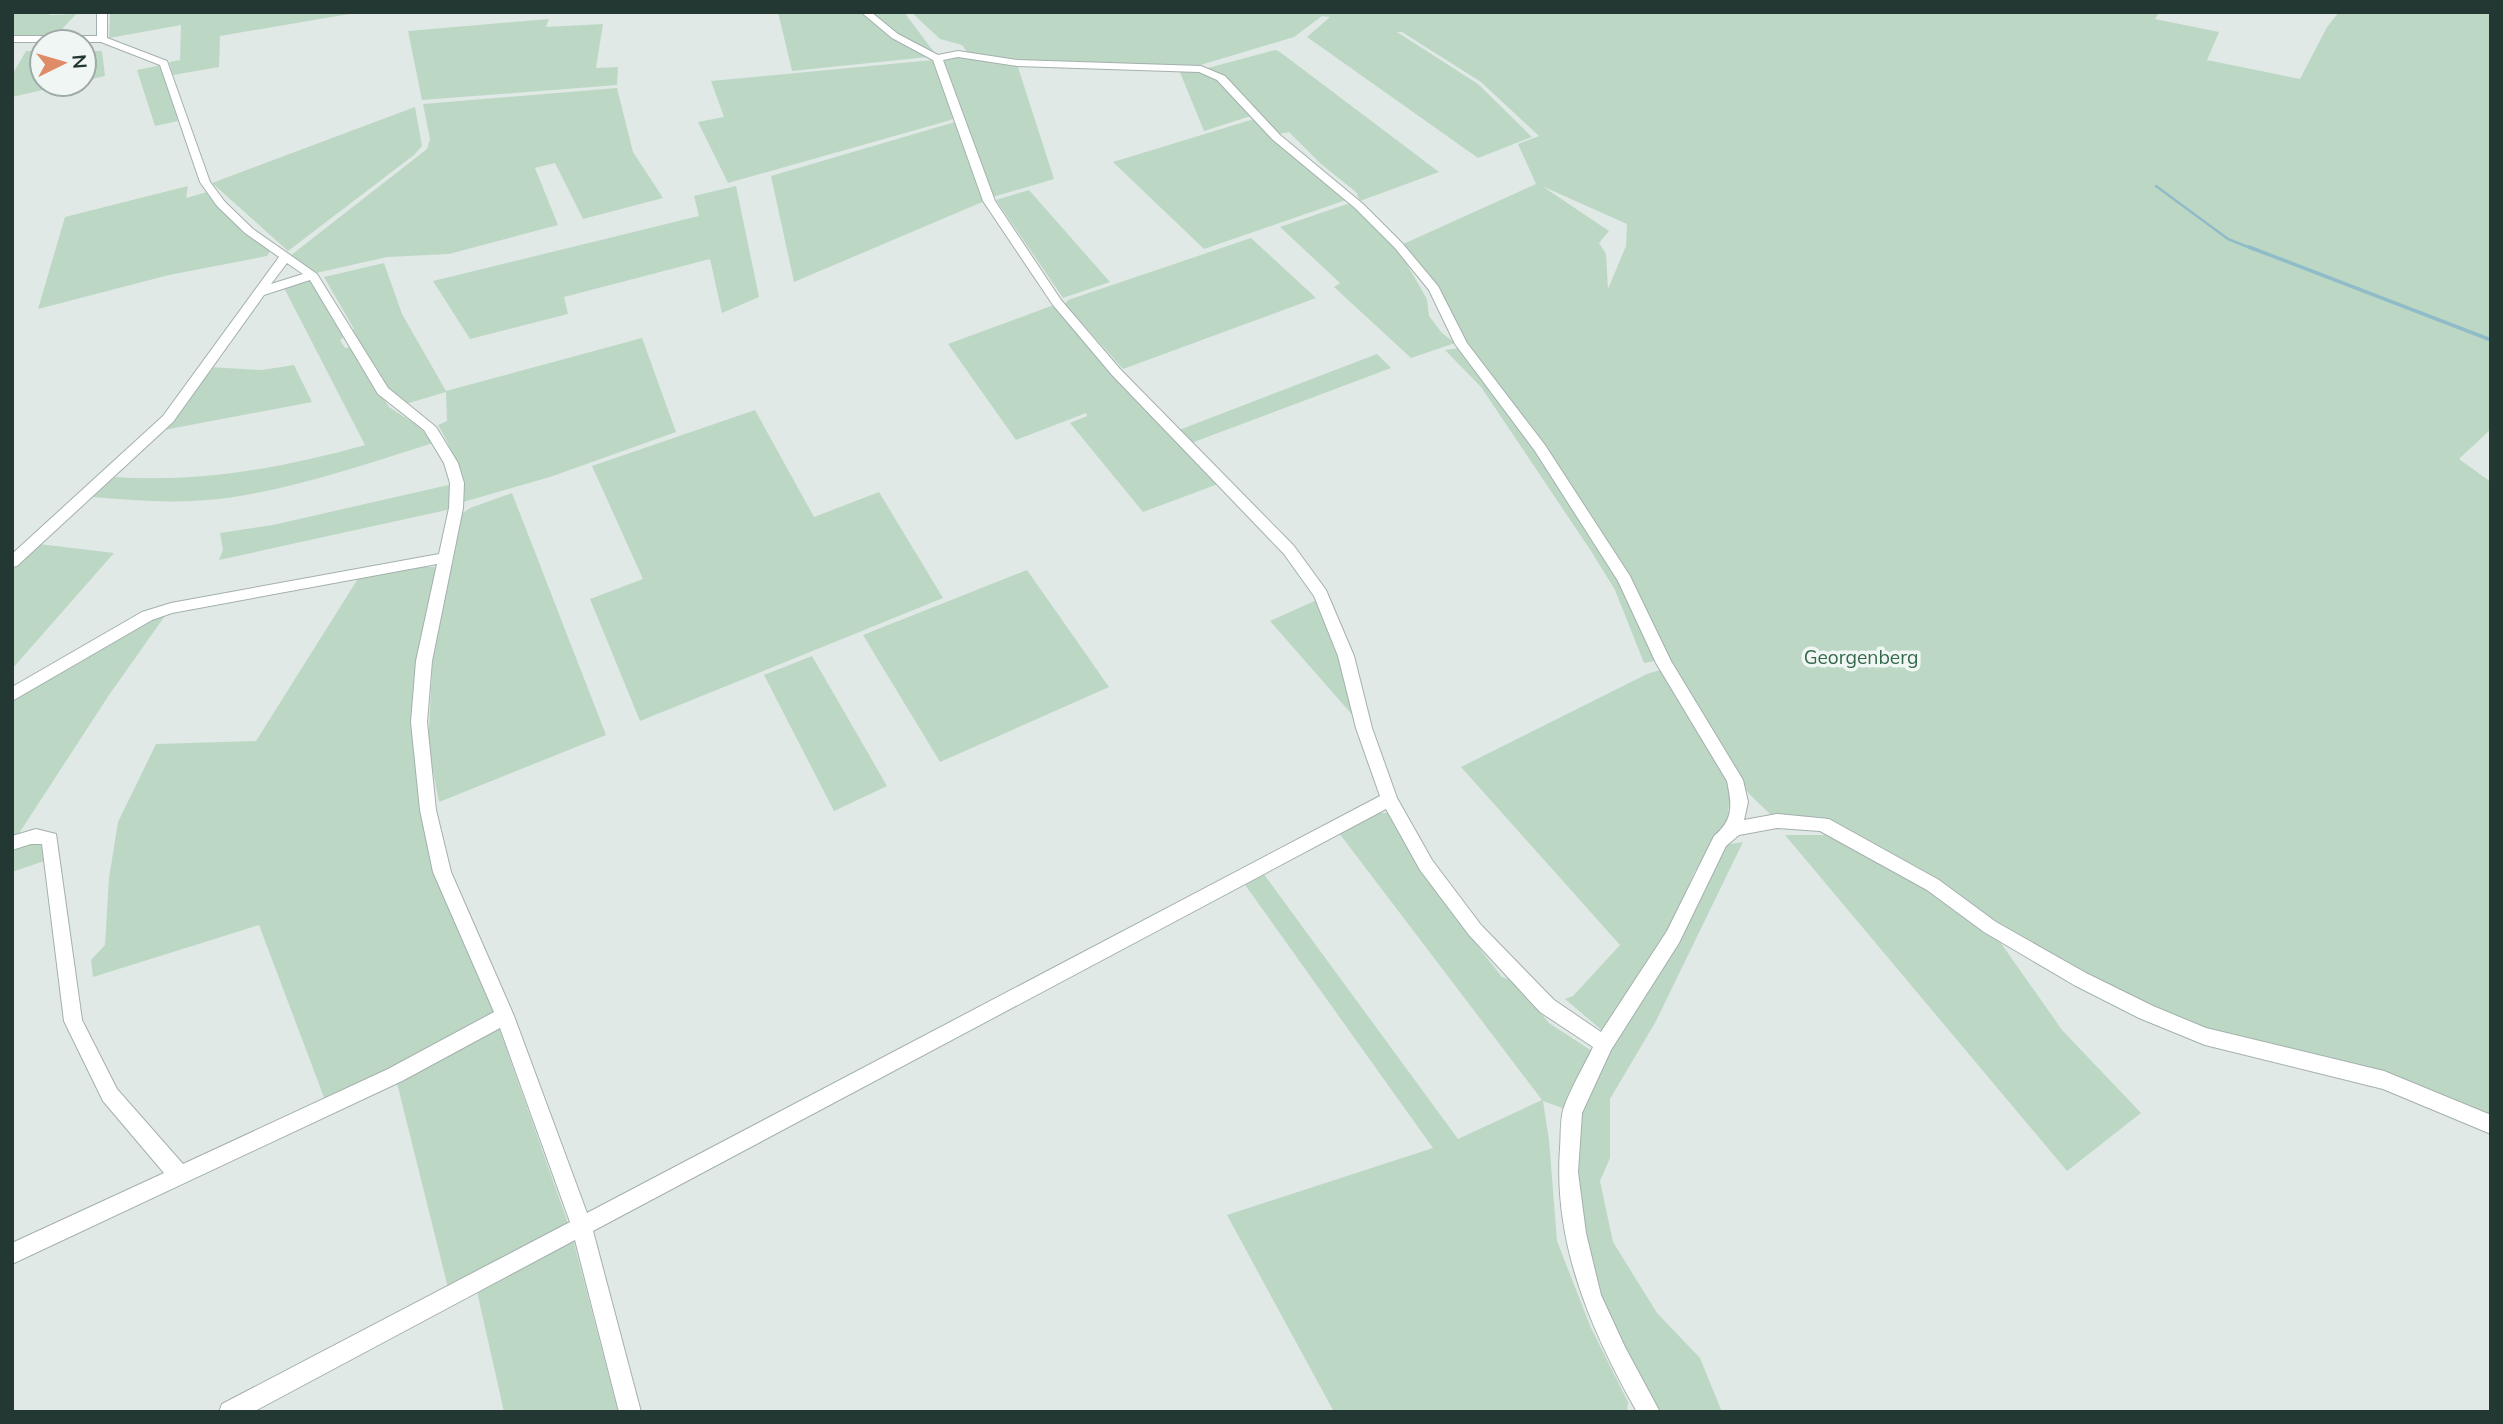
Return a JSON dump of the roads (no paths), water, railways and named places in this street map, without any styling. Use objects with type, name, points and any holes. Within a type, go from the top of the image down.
[{"type":"street","points":[[102,12],[102,39]]},
{"type":"street","points":[[865,12],[895,36],[937,58],[958,54],[1017,63],[1201,69],[1221,78],[1276,137],[1359,206],[1399,246],[1434,289],[1461,344],[1540,448],[1625,580],[1664,663],[1735,780],[1740,802],[1734,829]]},
{"type":"street","points":[[12,39],[102,39],[164,63],[205,183],[221,204],[249,231],[313,276],[383,391],[429,427],[451,463],[457,484],[456,508],[443,558],[424,661],[419,722],[428,810],[442,872],[505,1016],[581,1225],[631,1412]]},
{"type":"street","points":[[937,58],[989,201],[1057,302],[1116,372],[1289,550],[1321,594],[1346,656],[1364,729],[1388,799],[1426,865],[1475,930],[1547,1006],[1604,1044]]},
{"type":"street","points":[[12,562],[168,419],[285,257]]},
{"type":"street","points":[[262,292],[277,285],[313,276]]},
{"type":"street","points":[[12,695],[134,623],[159,612],[443,558]]},
{"type":"street","points":[[230,1412],[1388,799]]},
{"type":"street","points":[[1648,1412],[1617,1355],[1591,1296],[1576,1233],[1568,1172],[1572,1112],[1604,1044],[1673,937],[1720,841],[1734,829],[1777,821],[1823,824],[1933,885],[1990,927],[2080,979],[2146,1012],[2205,1036],[2384,1080],[2491,1125]]},
{"type":"street","points":[[12,843],[32,836],[42,835],[50,839],[73,1021],[110,1096],[180,1176]]},
{"type":"street","points":[[12,1254],[395,1075],[505,1016]]},
{"type":"waterway","points":[[2156,186],[2228,239],[2253,249]]},
{"type":"waterway","points":[[2249,247],[2491,340]]},
{"type":"park label","name":"Georgenberg","points":[[1861,657]]}]
